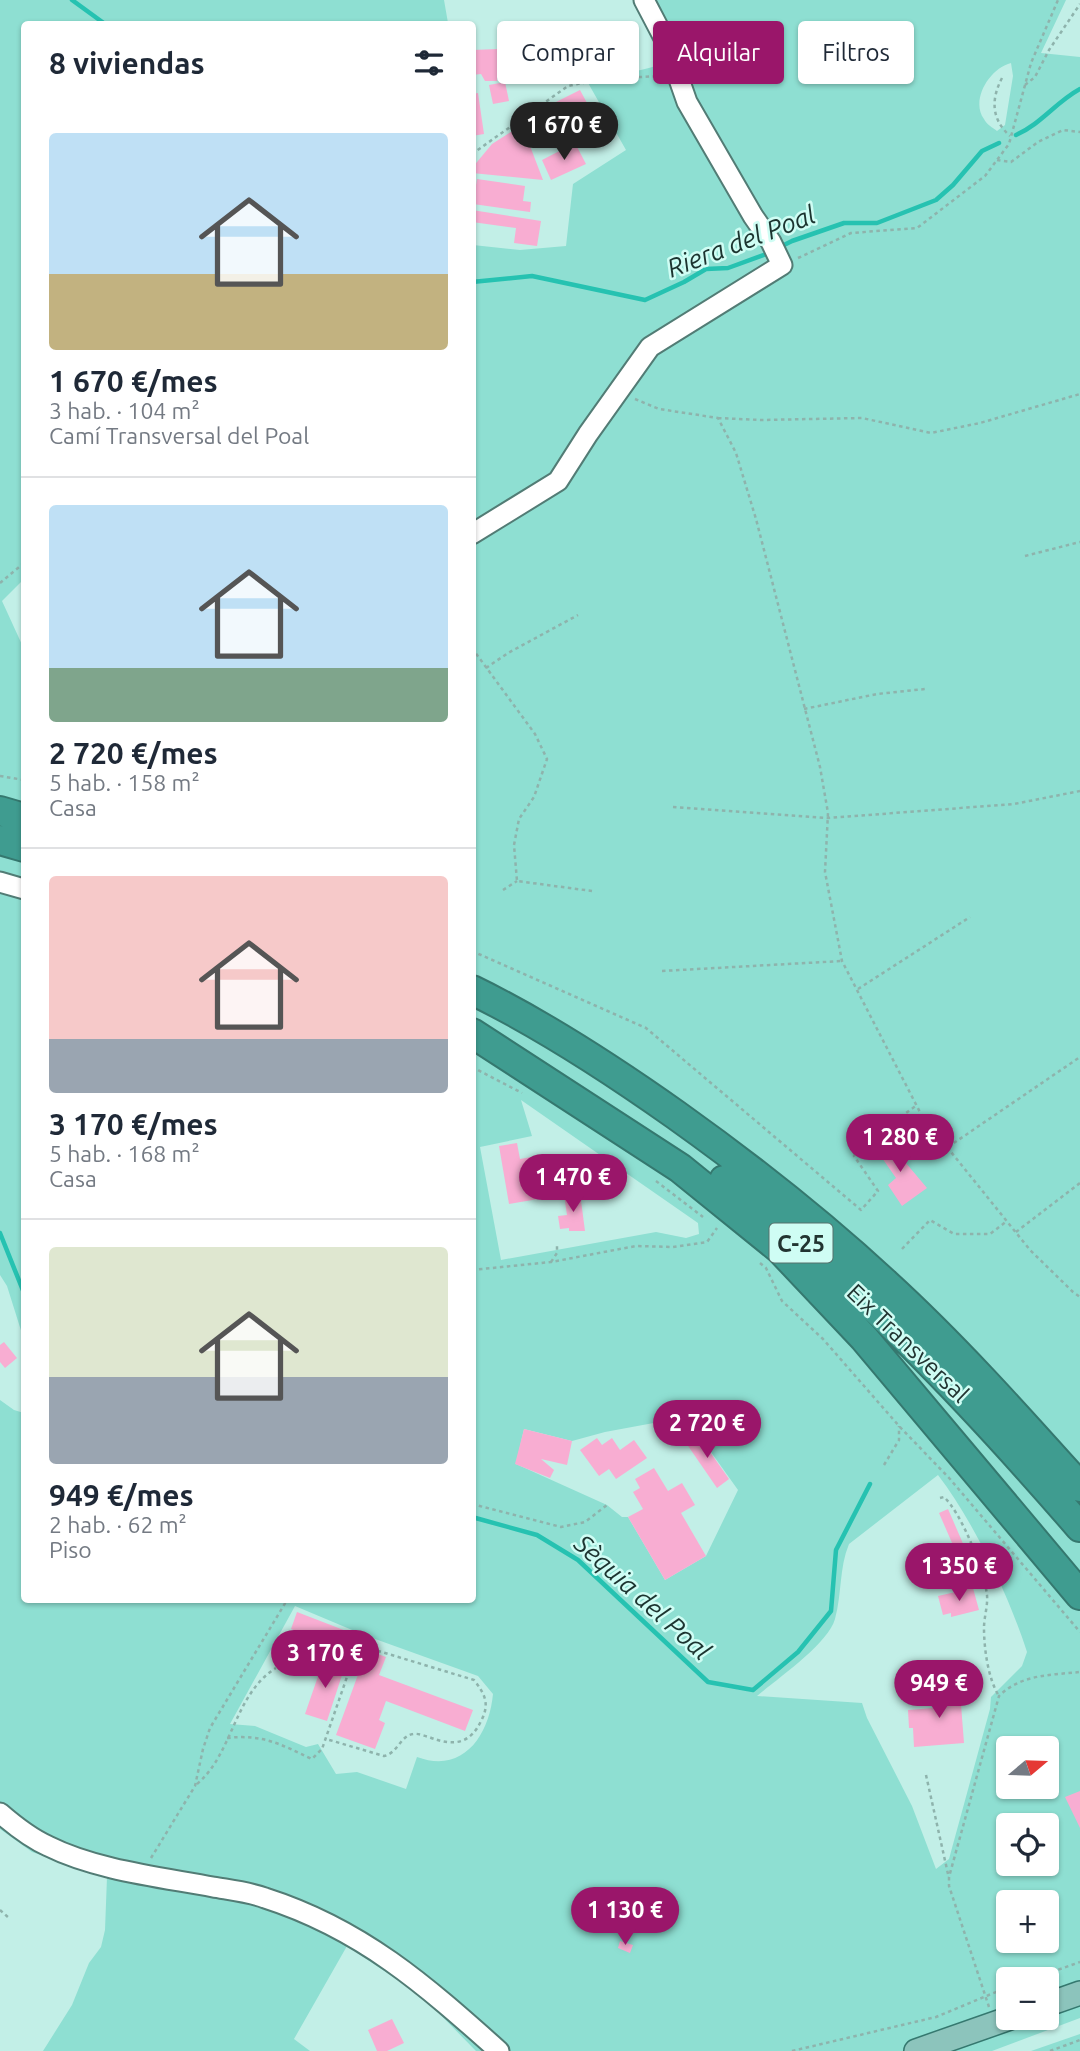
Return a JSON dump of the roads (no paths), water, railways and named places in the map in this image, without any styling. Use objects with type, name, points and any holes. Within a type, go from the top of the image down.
[{"type":"highway","points":[[0,811],[21,817]]},
{"type":"highway","points":[[0,840],[21,846]]},
{"type":"highway","name":"Eix Transversal","points":[[476,992],[512,1009],[624,1078],[755,1171],[887,1285],[974,1372],[1080,1487]]},
{"type":"highway","name":"Eix Transversal","points":[[476,1019],[588,1086],[669,1139],[760,1207],[867,1301],[962,1395],[1080,1527]]},
{"type":"highway","points":[[476,1036],[680,1168],[780,1249],[864,1338],[1080,1595]]},
{"type":"highway","points":[[887,1285],[980,1357],[1080,1462]]},
{"type":"main road","points":[[1059,2000],[1080,1993]]},
{"type":"main road","points":[[916,2051],[996,2023]]},
{"type":"street","points":[[476,532],[558,481],[650,347],[777,255],[687,102],[666,42],[644,0]]},
{"type":"street","points":[[0,882],[21,888]]},
{"type":"street","points":[[0,1813],[49,1847],[96,1863],[263,1897],[311,1915],[357,1938],[430,1990],[499,2051]]},
{"type":"waterway","name":"Riera del Poal","points":[[72,0],[101,21]]},
{"type":"waterway","name":"Riera del Poal","points":[[1016,135],[1080,89]]},
{"type":"waterway","name":"Riera del Poal","points":[[780,247],[844,223],[877,223],[936,200],[953,185],[982,151],[999,143]]},
{"type":"waterway","name":"Riera del Poal","points":[[476,282],[532,276],[645,300],[706,269],[728,268],[769,253]]},
{"type":"waterway","name":"Sèquia del Poal","points":[[0,1233],[21,1286]]},
{"type":"waterway","name":"Sèquia del Poal","points":[[476,1518],[537,1535],[578,1560],[708,1682],[753,1690],[798,1652],[831,1611],[836,1550],[870,1484]]}]
